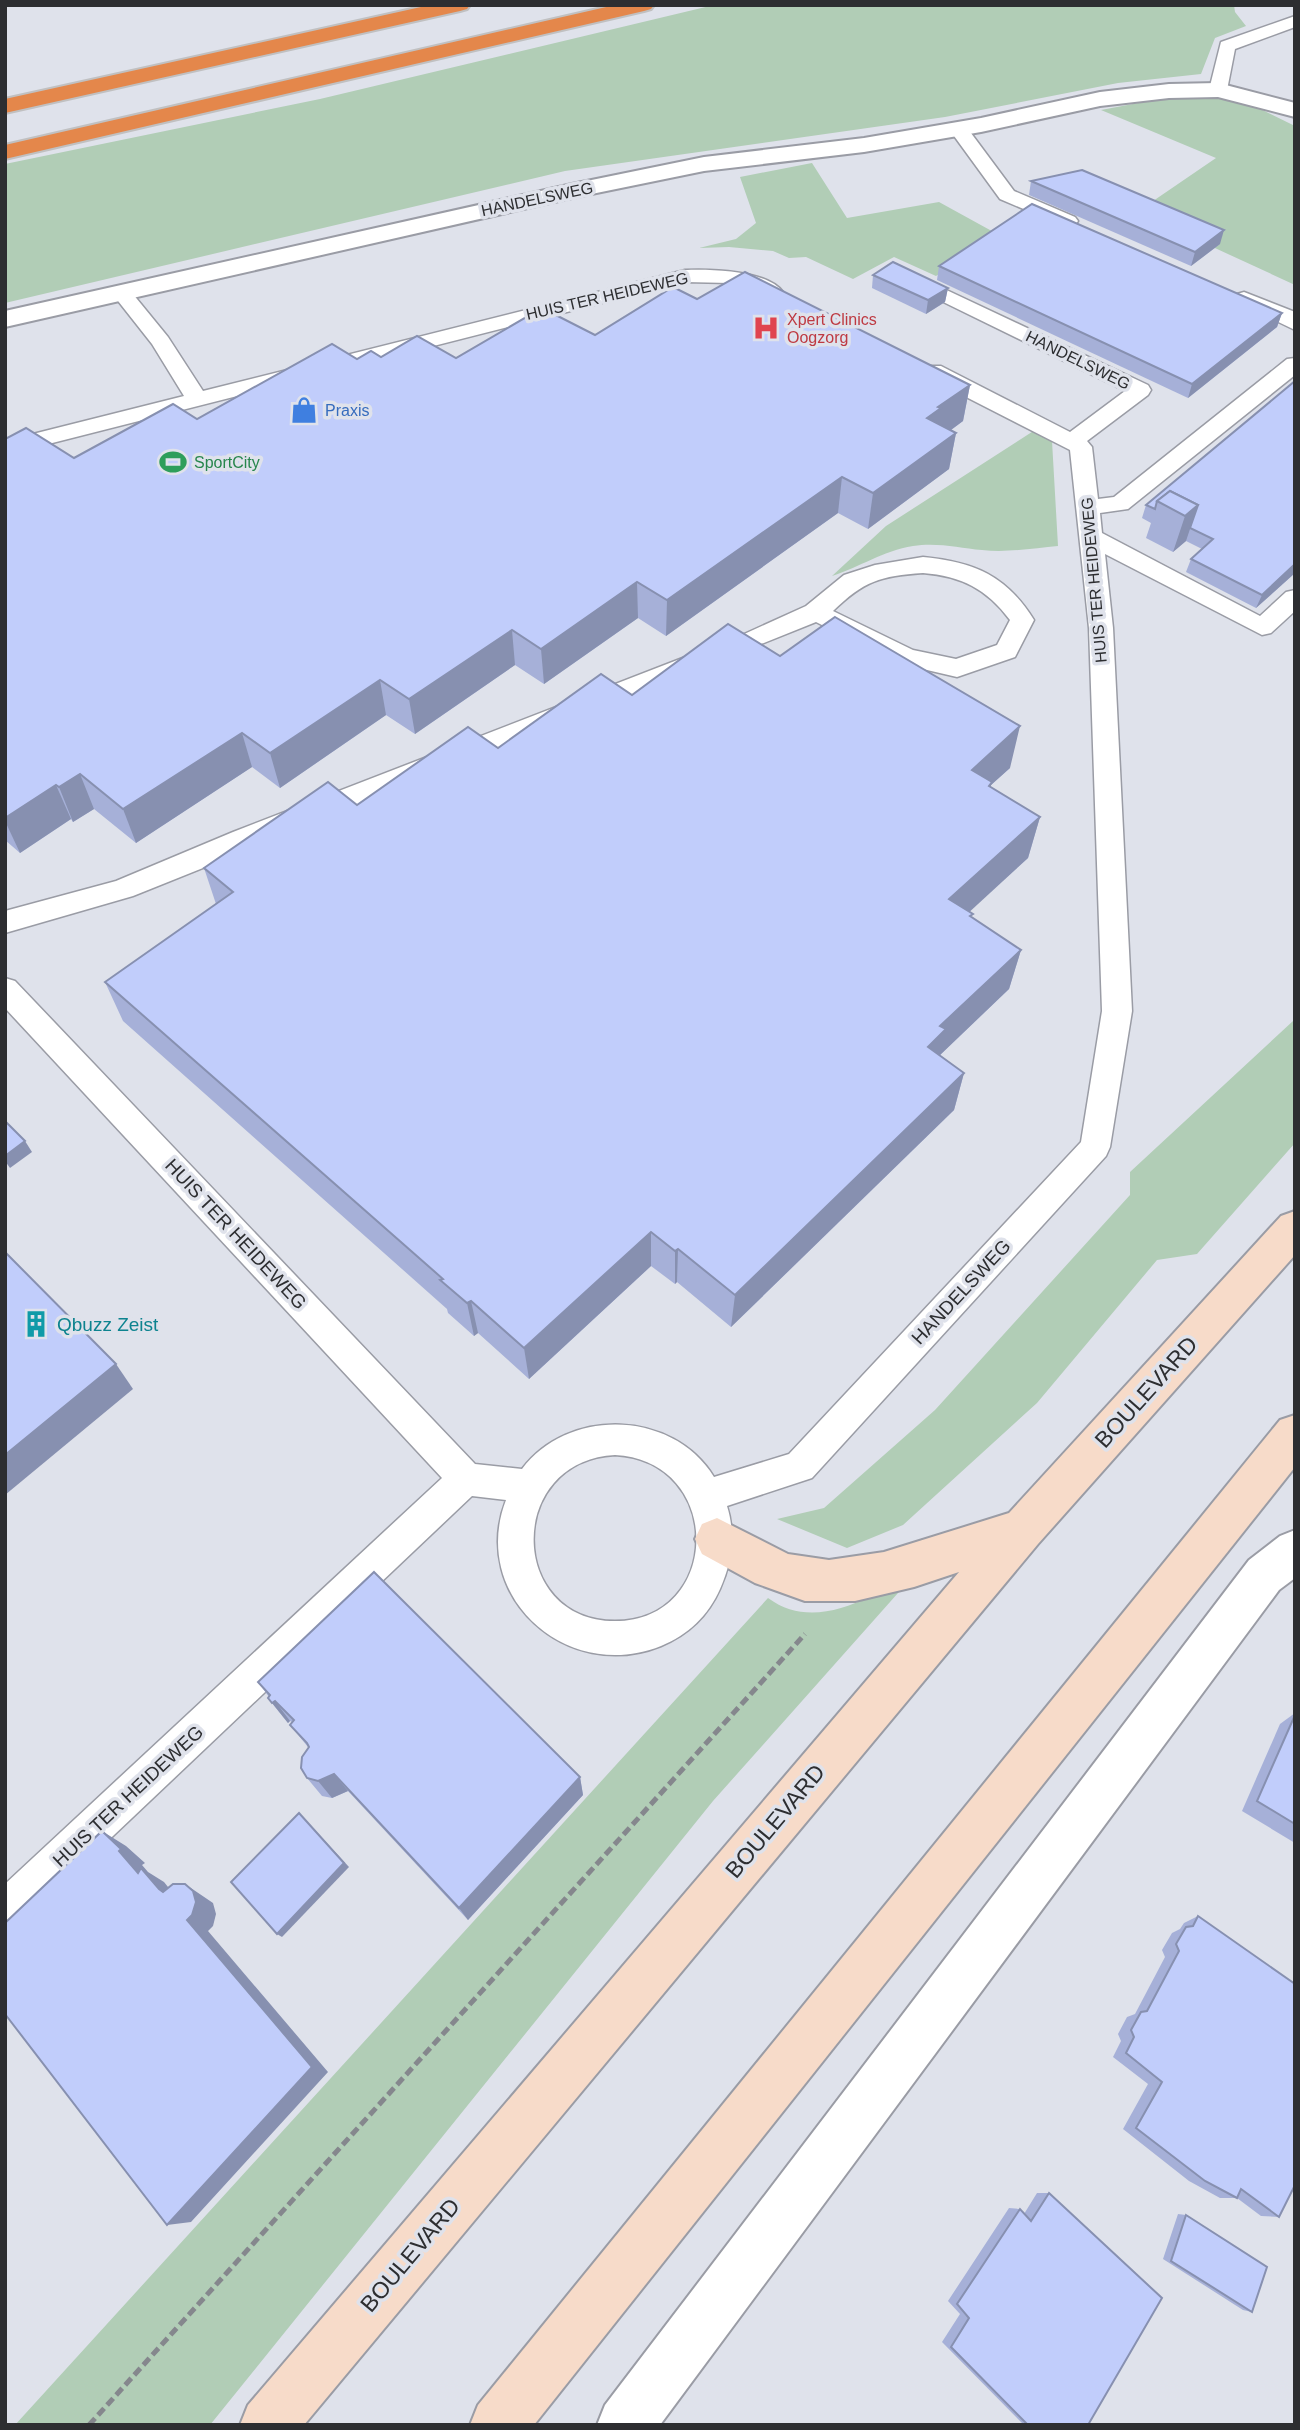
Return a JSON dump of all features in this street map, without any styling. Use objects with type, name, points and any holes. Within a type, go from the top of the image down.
[{"type":"highway","points":[[5,106],[460,5]]},
{"type":"highway","points":[[5,152],[644,5]]},
{"type":"main road","name":"BOULEVARD","points":[[268,2425],[1023,1529],[1295,1228]]},
{"type":"main road","points":[[498,2425],[1295,1433]]},
{"type":"main road","points":[[718,1539],[776,1570],[803,1580],[837,1583],[877,1576],[1023,1529]]},
{"type":"street","name":"HANDELSWEG","points":[[5,319],[704,164],[821,152],[958,129],[1100,99],[1169,91],[1219,90],[1295,110]]},
{"type":"street","points":[[625,2425],[1279,1563]]},
{"type":"lane","points":[[1219,90],[1227,46],[1295,21]]},
{"type":"lane","points":[[958,129],[1007,195],[1084,228]]},
{"type":"lane","name":"HUIS TER HEIDEWEG","points":[[5,447],[685,276],[717,274],[748,280],[795,302]]},
{"type":"lane","points":[[1224,289],[1288,317],[1295,324]]},
{"type":"lane","points":[[121,292],[161,341],[196,398]]},
{"type":"lane","name":"HANDELSWEG","points":[[938,292],[1140,390],[1071,442]]},
{"type":"lane","points":[[913,360],[1071,442]]},
{"type":"lane","points":[[1088,508],[1120,504],[1295,365]]},
{"type":"lane","name":"HUIS TER HEIDEWEG","points":[[1071,442],[1081,447],[1101,628],[1117,1011]]},
{"type":"lane","points":[[1091,537],[1262,627],[1295,598]]},
{"type":"lane","points":[[5,922],[123,889],[243,839],[751,640],[816,612],[849,583],[888,568],[933,565],[991,583],[1012,602],[1022,620],[1006,651],[957,668],[906,657],[816,612]]},
{"type":"lane","name":"HUIS TER HEIDEWEG","points":[[5,989],[466,1479],[5,1911]]},
{"type":"lane","name":"HANDELSWEG","points":[[707,1496],[800,1467],[1095,1147],[1117,1011]]},
{"type":"lane","points":[[606,1440],[637,1442],[665,1452],[690,1471],[707,1496],[716,1516],[718,1539],[711,1571],[694,1600],[668,1623],[636,1635],[601,1637],[568,1626],[540,1607],[521,1579],[512,1548],[515,1516],[528,1486],[549,1464],[575,1448],[606,1440]]},
{"type":"lane","points":[[466,1479],[528,1486]]},
{"type":"path","points":[[89,2425],[810,1629],[837,1583]]},
{"type":"green space","points":[[714,5],[1234,5],[1235,12],[1246,26],[1215,38],[1201,74],[1118,83],[945,117],[565,171],[5,303],[5,164],[320,99]]},
{"type":"green space","points":[[1232,95],[1295,126],[1295,285],[1137,212],[1216,158],[1101,110],[1170,97]]},
{"type":"green space","points":[[812,163],[847,218],[939,202],[999,235],[936,276],[894,257],[853,279],[806,257],[789,258],[773,251],[729,247],[699,248],[736,239],[756,223],[740,177]]},
{"type":"green space","points":[[1035,430],[1052,441],[1058,546],[1001,551],[939,545],[913,546],[832,576],[886,526]]},
{"type":"green space","points":[[1295,997],[1295,1143],[1197,1254],[1157,1260],[1037,1403],[903,1525],[847,1548],[777,1519],[824,1508],[935,1410],[1130,1195],[1130,1172],[1293,1021]]},
{"type":"green space","points":[[922,1566],[713,1801],[210,2425],[15,2425],[768,1598],[787,1608],[807,1612],[827,1611],[867,1598]]},
{"type":"building","points":[[1082,170],[1224,230],[1195,252],[1031,181]]},
{"type":"building","points":[[1032,204],[1282,313],[1192,384],[939,266]]},
{"type":"building","points":[[893,262],[948,288],[928,300],[873,275]]},
{"type":"building","points":[[745,272],[970,385],[927,418],[956,433],[873,493],[842,477],[667,600],[637,582],[541,649],[512,630],[409,699],[380,680],[270,753],[242,733],[123,809],[80,774],[59,787],[56,785],[5,818],[5,439],[26,428],[74,458],[173,404],[197,419],[332,344],[357,359],[371,351],[381,357],[417,336],[456,358],[542,308],[595,335],[673,287],[697,299]]},
{"type":"building","points":[[1295,381],[1295,564],[1262,595],[1191,559],[1213,539],[1190,528],[1198,505],[1170,491],[1157,501],[1155,509],[1146,505]]},
{"type":"building","points":[[1170,491],[1198,505],[1185,516],[1157,501]]},
{"type":"building","points":[[835,617],[1020,726],[972,770],[992,782],[989,786],[1040,817],[949,899],[1021,950],[940,1026],[946,1029],[928,1047],[964,1073],[735,1295],[678,1249],[675,1251],[651,1232],[524,1348],[471,1301],[467,1303],[440,1280],[443,1279],[105,982],[233,892],[204,868],[328,782],[357,805],[468,727],[498,748],[601,674],[632,695],[728,624],[780,656]]},
{"type":"building","points":[[5,1121],[25,1141],[5,1156]]},
{"type":"building","name":"Qbuzz Zeist","points":[[5,1252],[116,1364],[5,1455]]},
{"type":"building","points":[[374,1572],[580,1777],[459,1908],[334,1774],[318,1781],[307,1778],[301,1768],[302,1757],[309,1747],[307,1743],[290,1725],[294,1720],[275,1701],[272,1703],[268,1698],[270,1695],[258,1682]]},
{"type":"building","points":[[1295,1715],[1295,1824],[1257,1801]]},
{"type":"building","points":[[299,1813],[344,1863],[277,1934],[231,1882]]},
{"type":"building","points":[[102,1831],[121,1849],[119,1851],[138,1873],[141,1868],[163,1892],[173,1884],[185,1884],[193,1891],[196,1902],[192,1915],[187,1920],[312,2067],[167,2225],[5,2014],[5,1923]]},
{"type":"building","points":[[1198,1916],[1295,1984],[1295,2185],[1279,2217],[1241,2189],[1237,2198],[1205,2181],[1136,2128],[1162,2082],[1126,2053],[1134,2037],[1131,2030],[1141,2012],[1147,2011],[1179,1951],[1176,1944],[1186,1927],[1193,1926]]},
{"type":"building","points":[[1049,2193],[1162,2298],[1088,2425],[1028,2425],[951,2347],[969,2318],[957,2304],[1020,2209],[1031,2221]]},
{"type":"building","points":[[1186,2215],[1267,2267],[1252,2312],[1171,2261]]},
{"type":"place","name":"Xpert Clinics Oogzorg","points":[[766,328]]},
{"type":"place","name":"Praxis","points":[[304,410]]},
{"type":"place","name":"SportCity","points":[[173,462]]},
{"type":"place","name":"Qbuzz Zeist","points":[[36,1324]]}]
